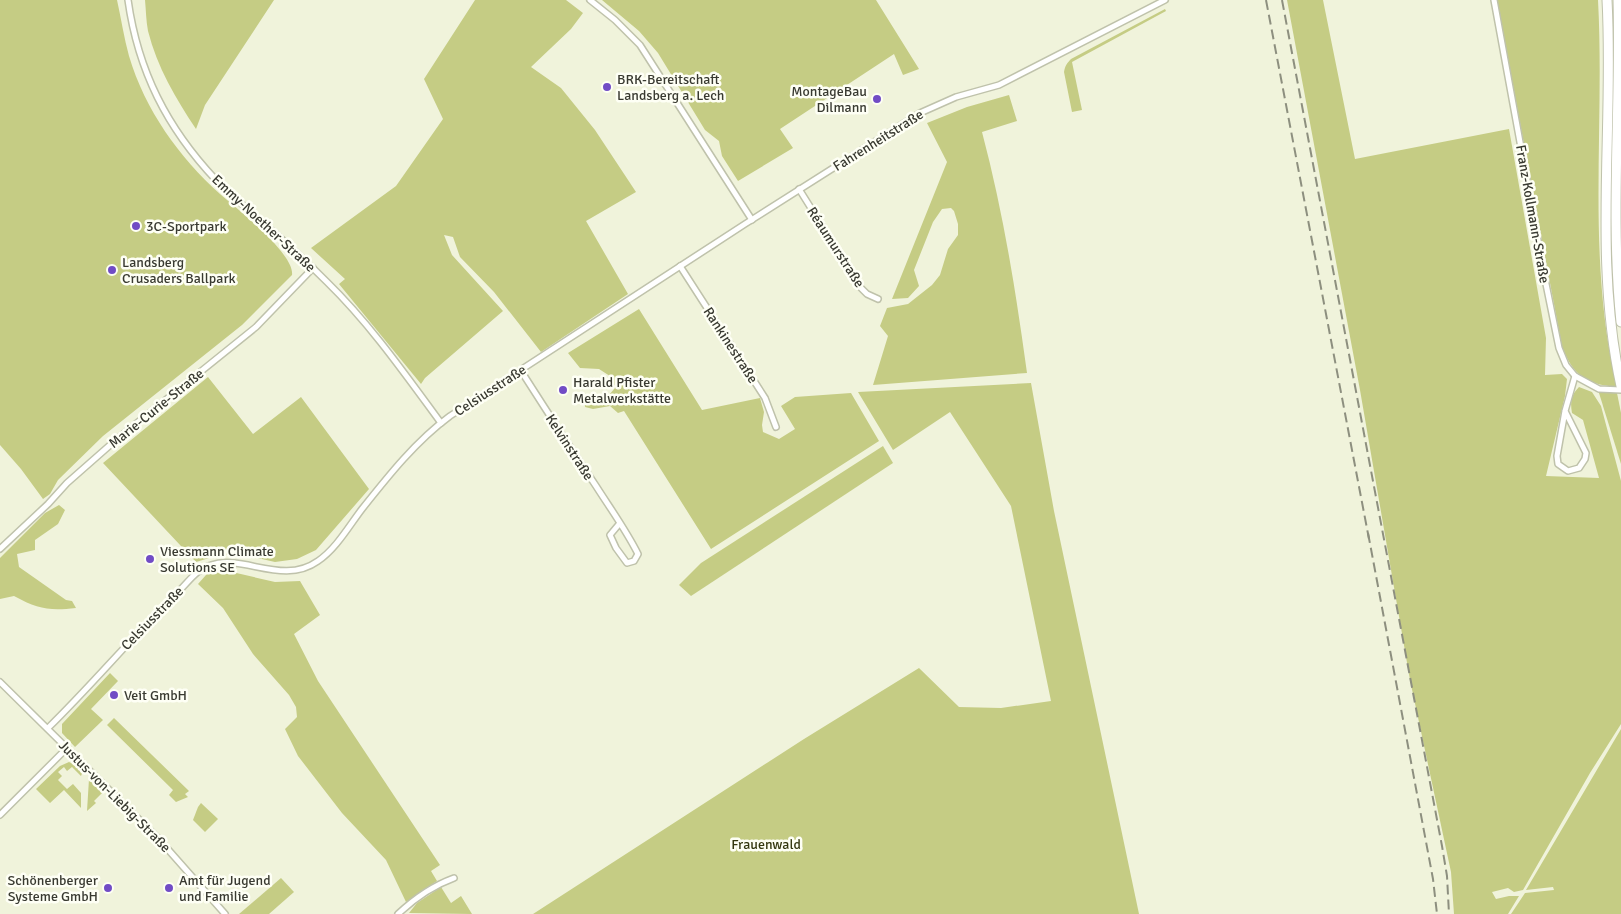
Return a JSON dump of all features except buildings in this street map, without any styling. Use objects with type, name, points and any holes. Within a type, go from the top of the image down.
[{"type":"highway","points":[[1607,0],[1606,265],[1612,331],[1621,386]]},
{"type":"highway","points":[[1618,0],[1619,69],[1616,264],[1621,322]]},
{"type":"street","name":"Emmy-Noether-Straße","points":[[128,0],[132,26],[147,76],[160,106],[188,149],[217,181],[340,294],[376,337],[441,423]]},
{"type":"street","points":[[590,0],[615,20],[640,44],[752,220]]},
{"type":"street","name":"Fahrenheitstraße","points":[[752,220],[920,113],[956,97],[999,85],[1165,0]]},
{"type":"street","name":"Franz-Kollmann-Straße","points":[[1494,0],[1559,348],[1566,365],[1575,376],[1599,389],[1621,390]]},
{"type":"street","name":"Réaumurstraße","points":[[799,189],[861,288],[867,294],[878,299]]},
{"type":"street","name":"Celsiusstraße","points":[[48,728],[163,606],[203,568],[223,562],[276,571],[300,569],[317,562],[337,542],[403,460],[441,423],[752,220]]},
{"type":"street","name":"Rankinestraße","points":[[680,266],[765,398],[776,427]]},
{"type":"street","name":"Marie-Curie-Straße","points":[[0,549],[48,504],[67,483],[117,439],[256,327],[313,268]]},
{"type":"street","name":"Kelvinstraße","points":[[521,370],[620,523],[638,554],[634,561],[627,562],[616,548],[610,535],[620,523]]},
{"type":"street","points":[[1565,410],[1586,453],[1585,459],[1579,468],[1568,471],[1558,464],[1557,456],[1565,410],[1575,376]]},
{"type":"street","name":"Justus-von-Liebig-Straße","points":[[0,682],[157,837],[225,914]]},
{"type":"street","points":[[0,815],[67,748]]},
{"type":"street","points":[[398,914],[411,902],[439,884],[454,878]]},
{"type":"green space","points":[[0,0],[117,0],[129,56],[144,95],[154,114],[177,148],[205,180],[251,220],[275,244],[284,255],[292,275],[242,325],[103,436],[58,480],[50,494],[43,499],[0,445]]},
{"type":"green space","points":[[145,0],[274,0],[205,105],[196,129],[174,94],[156,57],[148,31]]},
{"type":"green space","points":[[475,0],[566,0],[583,13],[571,29],[531,67],[561,88],[595,130],[636,192],[586,221],[628,294],[541,352],[494,292],[460,257],[453,237],[444,235],[452,255],[503,311],[425,378],[421,384],[339,284],[345,279],[311,248],[396,186],[443,119],[424,79]]},
{"type":"green space","points":[[602,0],[876,0],[919,69],[903,75],[894,54],[780,129],[793,148],[738,181],[722,156],[719,141],[705,130],[658,53],[639,31]]},
{"type":"green space","points":[[1287,0],[1323,0],[1355,159],[1509,129],[1546,338],[1545,375],[1562,374],[1567,379],[1565,396],[1546,476],[1599,478],[1583,420],[1572,413],[1572,399],[1579,387],[1592,392],[1601,406],[1621,481],[1621,724],[1590,773],[1523,890],[1514,892],[1508,888],[1492,892],[1496,899],[1519,896],[1508,914],[1454,914],[1451,872],[1410,680],[1360,390]]},
{"type":"green space","points":[[1497,0],[1598,0],[1600,48],[1599,242],[1602,291],[1617,387],[1597,384],[1582,377],[1571,365],[1562,347]]},
{"type":"green space","points":[[1165,9],[1166,11],[1072,62],[1082,110],[1072,112],[1064,72],[1070,60]]},
{"type":"green space","points":[[1009,95],[1017,121],[982,132],[1008,252],[1027,373],[873,385],[888,336],[880,326],[887,308],[908,304],[932,285],[940,275],[948,249],[958,235],[958,224],[954,211],[951,208],[942,209],[933,222],[914,270],[919,286],[908,298],[892,299],[947,162],[927,123],[967,107]]},
{"type":"green space","points":[[639,309],[702,410],[760,398],[764,412],[763,432],[779,439],[795,429],[781,406],[795,397],[851,393],[879,441],[711,549],[624,411],[618,413],[610,406],[593,409],[585,407],[585,397],[609,395],[615,388],[613,378],[599,369],[580,368],[568,353]]},
{"type":"green space","points":[[208,377],[253,434],[301,397],[369,489],[316,550],[297,559],[275,562],[232,554],[216,556],[196,562],[103,463]]},
{"type":"green space","name":"Frauenwald","points":[[1031,383],[1054,511],[1139,914],[533,914],[804,739],[919,668],[959,707],[1001,708],[1051,701],[1011,506],[950,412],[893,450],[858,392]]},
{"type":"green space","points":[[1599,393],[1617,393],[1621,413],[1621,464]]},
{"type":"green space","points":[[883,446],[893,463],[691,596],[679,585],[701,563]]},
{"type":"green space","points":[[59,505],[65,510],[58,524],[35,540],[35,550],[17,554],[19,567],[66,600],[72,601],[76,608],[44,608],[14,596],[0,599],[0,558],[45,513]]},
{"type":"green space","points":[[219,569],[275,582],[300,581],[320,615],[294,634],[318,681],[440,865],[431,871],[437,881],[406,902],[386,860],[342,813],[298,756],[285,729],[297,717],[296,707],[289,695],[253,654],[223,608],[198,584],[206,575]]},
{"type":"green space","points":[[110,673],[118,681],[91,709],[103,720],[75,747],[62,733],[62,724]]},
{"type":"green space","points":[[114,718],[189,791],[185,794],[188,797],[176,802],[169,795],[173,790],[107,725]]},
{"type":"green space","points":[[1621,729],[1621,914],[1511,914],[1525,893],[1554,890],[1553,887],[1526,890]]},
{"type":"green space","points":[[69,762],[83,771],[81,776],[72,767],[67,771],[64,767],[58,772],[62,776],[58,780],[67,789],[73,784],[81,793],[81,808],[64,790],[50,803],[36,789],[60,766]]},
{"type":"green space","points":[[89,779],[103,792],[94,801],[96,803],[87,811]]},
{"type":"green space","points":[[201,803],[218,819],[205,832],[193,820]]},
{"type":"green space","points":[[281,878],[294,892],[269,914],[239,914]]},
{"type":"green space","points":[[441,887],[451,903],[461,896],[472,914],[409,913],[417,903]]},
{"type":"railway","points":[[1266,0],[1369,539]]},
{"type":"railway","points":[[1282,0],[1442,846],[1447,876],[1449,914]]},
{"type":"railway","points":[[1368,533],[1433,879],[1437,914]]},
{"type":"place","name":"BRK-Bereitschaft Landsberg a. Lech","points":[[607,87]]},
{"type":"place","name":"MontageBau Dilmann","points":[[877,99]]},
{"type":"place","name":"3C-Sportpark","points":[[136,226]]},
{"type":"place","name":"Landsberg Crusaders Ballpark","points":[[112,270]]},
{"type":"place","name":"Harald Pfister Metalwerkstätte","points":[[563,390]]},
{"type":"place","name":"Viessmann Climate Solutions SE","points":[[150,559]]},
{"type":"place","name":"Veit GmbH","points":[[114,695]]},
{"type":"place","name":"Schönenberger Systeme GmbH","points":[[108,888]]},
{"type":"place","name":"Amt für Jugend und Familie","points":[[169,888]]}]
